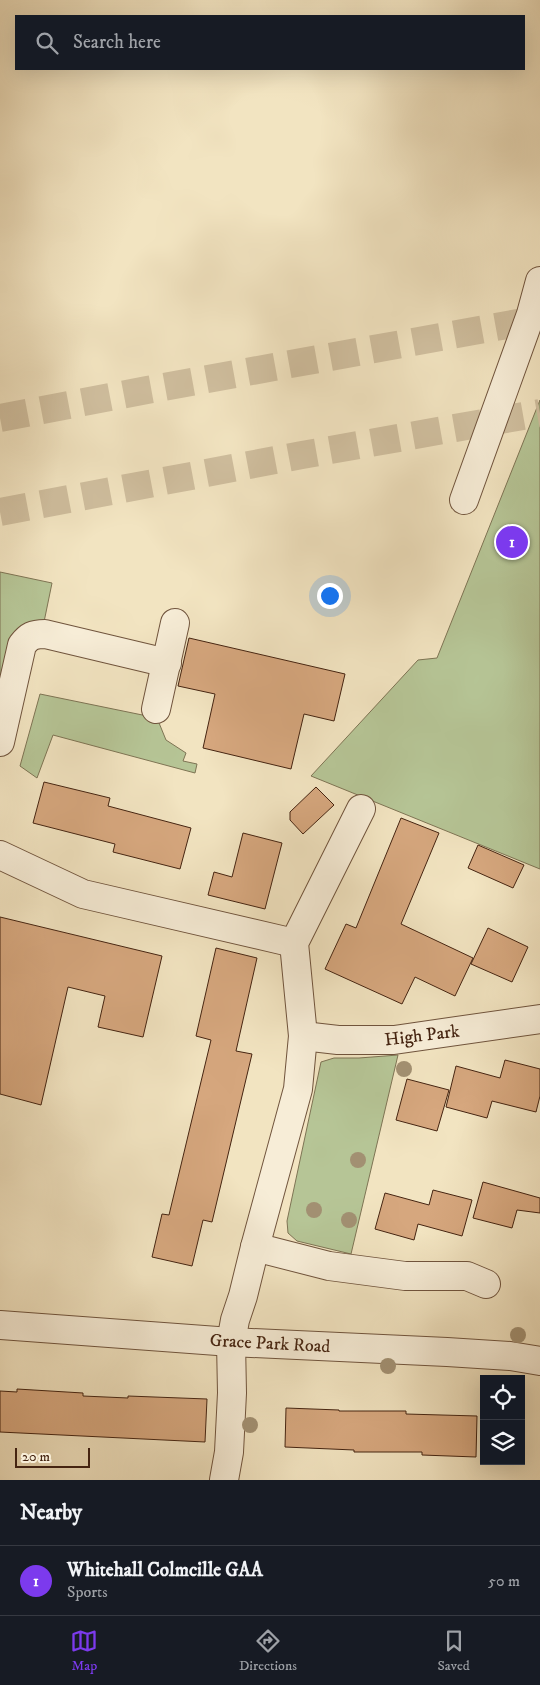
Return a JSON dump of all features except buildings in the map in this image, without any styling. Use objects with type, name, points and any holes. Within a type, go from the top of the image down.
[{"type":"street","points":[[464,500],[540,281]]},
{"type":"street","points":[[156,709],[175,623]]},
{"type":"street","points":[[0,742],[22,645],[28,637],[35,634],[45,634],[167,663]]},
{"type":"street","points":[[224,1480],[229,1452],[232,1393],[231,1342],[235,1320],[298,1089],[304,1036],[294,943],[361,809]]},
{"type":"street","points":[[0,855],[83,894],[294,943]]},
{"type":"street","name":"High Park","points":[[304,1036],[338,1040],[394,1040],[540,1019]]},
{"type":"street","points":[[255,1247],[329,1266],[405,1276],[467,1276],[486,1284]]},
{"type":"street","name":"Grace Park Road","points":[[0,1325],[231,1342],[510,1356],[540,1360]]},
{"type":"green space","points":[[540,400],[540,869],[311,776],[418,660],[437,658]]},
{"type":"green space","points":[[0,572],[52,583],[44,622],[0,692]]},
{"type":"green space","points":[[40,694],[157,718],[166,740],[186,753],[183,761],[197,764],[195,773],[53,735],[37,778],[20,766]]},
{"type":"green space","points":[[398,1055],[351,1254],[297,1241],[288,1233],[287,1221],[321,1062],[334,1058]]},
{"type":"tunnel","points":[[0,418],[540,319]]},
{"type":"tunnel","points":[[0,512],[302,455],[540,413]]},
{"type":"place","name":"Whitehall Colmcille GAA","points":[[512,542]]}]
